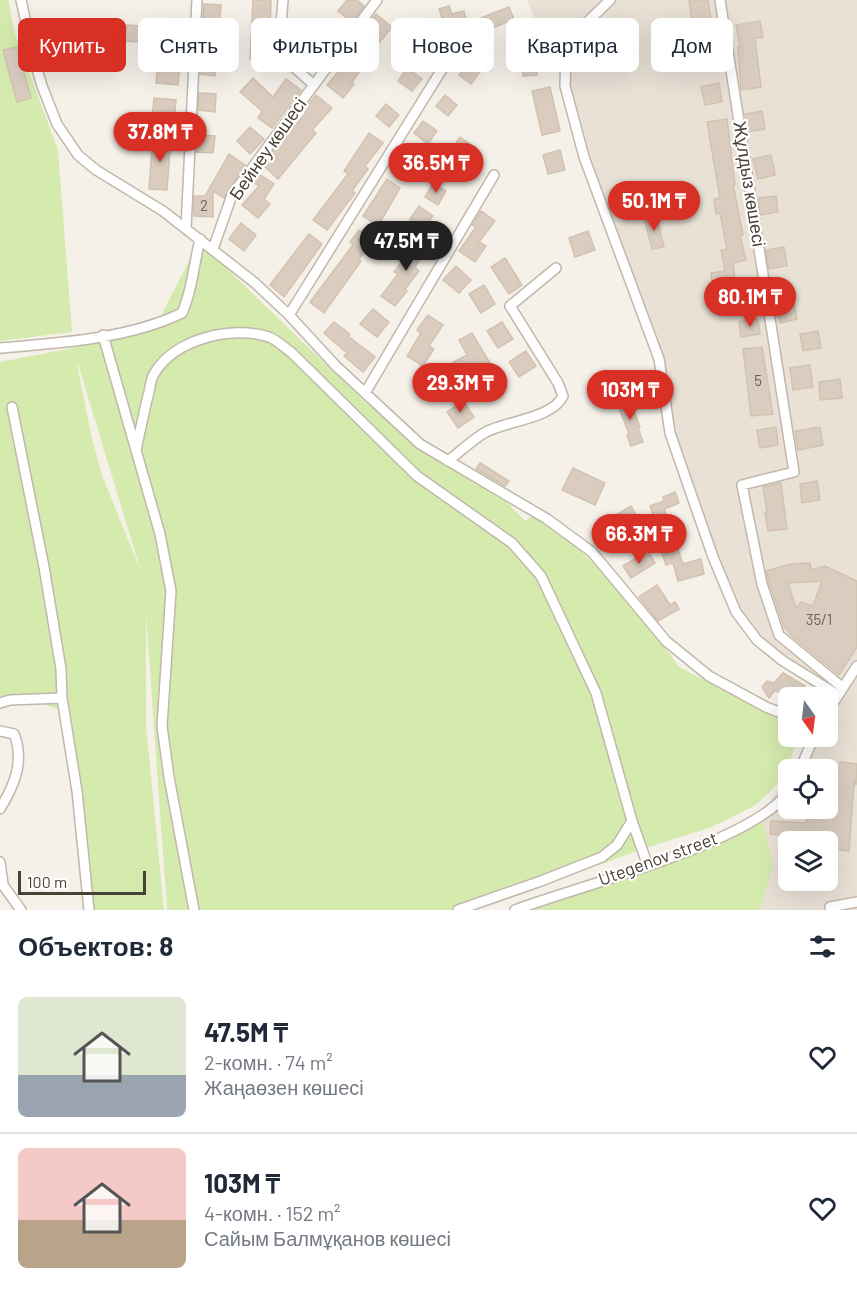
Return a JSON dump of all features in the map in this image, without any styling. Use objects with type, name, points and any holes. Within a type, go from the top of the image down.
[{"type":"street","points":[[21,0],[33,59],[57,124],[70,144],[96,170],[137,194],[200,239],[255,283],[289,315],[336,366],[420,444],[547,519],[592,552],[666,641],[709,676],[778,712]]},
{"type":"street","points":[[186,229],[197,0]]},
{"type":"street","name":"Бейнеу көшесі","points":[[284,0],[280,55],[314,85]]},
{"type":"street","name":"Бейнеу көшесі","points":[[213,249],[232,195],[377,0]]},
{"type":"street","points":[[610,0],[577,32],[566,56],[565,86],[584,157],[659,359],[670,433],[736,612],[757,640],[783,661],[840,692]]},
{"type":"street","name":"Жұлдыз көшесі","points":[[720,0],[794,472],[742,485],[762,584],[779,635],[840,692]]},
{"type":"street","points":[[289,315],[440,72]]},
{"type":"street","points":[[365,393],[494,175]]},
{"type":"street","points":[[0,348],[45,344],[142,329],[182,313],[189,298],[200,239]]},
{"type":"street","points":[[448,461],[486,432],[549,410],[559,404],[563,396],[558,383],[510,306],[556,268]]},
{"type":"street","points":[[136,451],[153,375],[173,353],[199,340],[223,334],[249,332],[271,338],[292,353],[417,476],[512,543],[541,576],[596,693],[632,821],[648,866]]},
{"type":"street","points":[[102,335],[160,534],[171,591],[162,726],[169,777],[195,910]]},
{"type":"street","points":[[12,407],[44,567],[61,669],[62,698],[77,791],[89,910]]},
{"type":"street","points":[[838,695],[857,666]]},
{"type":"street","points":[[0,703],[10,700],[62,698]]},
{"type":"street","points":[[0,731],[14,734],[18,761],[16,779],[0,809]]},
{"type":"street","name":"Utegenov street","points":[[515,910],[648,866],[722,836],[762,816],[778,803]]},
{"type":"street","points":[[458,910],[602,857],[616,845],[632,821]]},
{"type":"street","points":[[0,862],[2,882],[21,910]]},
{"type":"street","points":[[830,908],[857,902]]},
{"type":"shaded area","points":[[527,0],[857,0],[857,910],[516,910],[761,816],[778,790],[778,819],[838,819],[838,759],[798,759],[805,747],[838,747],[838,687],[824,687],[783,661],[736,612],[670,433],[659,359],[559,72],[639,72],[639,18],[535,18]]},
{"type":"green space","points":[[0,0],[8,0],[18,42],[18,72],[29,72],[58,150],[72,332],[0,341]]},
{"type":"green space","points":[[200,239],[213,249],[226,268],[367,404],[490,485],[525,521],[538,513],[621,587],[679,667],[778,718],[778,747],[795,747],[790,759],[778,759],[778,784],[756,805],[712,827],[646,848],[474,910],[167,910],[146,614],[146,725],[164,910],[92,910],[90,857],[78,779],[61,711],[31,700],[0,697],[0,362],[73,348],[159,320]],"holes":[[[77,364],[78,364],[141,572],[102,475]]]},
{"type":"green space","points":[[762,816],[773,865],[760,910],[536,910],[648,866]]},
{"type":"building","points":[[253,0],[271,0],[270,18],[252,18]]},
{"type":"building","points":[[347,0],[357,0],[364,6],[355,18],[347,18],[338,11]]},
{"type":"building","points":[[689,0],[708,0],[711,18],[692,18]]},
{"type":"building","points":[[204,4],[221,5],[220,18],[203,18]]},
{"type":"building","points":[[449,6],[452,14],[464,11],[466,18],[442,18],[439,9]]},
{"type":"building","points":[[509,7],[514,18],[506,18],[506,22],[494,28],[494,18],[481,18]]},
{"type":"building","points":[[376,14],[391,26],[379,43],[379,18],[373,18]]},
{"type":"building","points":[[760,21],[763,37],[755,38],[761,87],[741,90],[738,47],[740,46],[736,25]]},
{"type":"building","points":[[127,25],[138,26],[138,42],[126,41]]},
{"type":"building","points":[[17,47],[18,72],[24,72],[31,98],[17,102],[3,50]]},
{"type":"building","points":[[157,72],[179,72],[178,85],[156,83]]},
{"type":"building","points":[[200,72],[216,72],[215,76],[200,74]]},
{"type":"building","points":[[338,72],[359,72],[352,82],[354,84],[343,98],[327,85]]},
{"type":"building","points":[[404,72],[412,72],[422,79],[412,91],[398,81]]},
{"type":"building","points":[[461,72],[479,73],[471,84],[459,75]]},
{"type":"building","points":[[523,72],[537,72],[537,75],[523,76]]},
{"type":"building","points":[[253,78],[273,97],[286,79],[301,90],[272,128],[258,118],[262,111],[240,92]]},
{"type":"building","points":[[719,83],[722,102],[705,105],[701,87]]},
{"type":"building","points":[[550,87],[560,131],[542,135],[532,91]]},
{"type":"building","points":[[199,93],[216,94],[215,112],[198,110]]},
{"type":"building","points":[[316,95],[332,108],[312,130],[316,133],[278,179],[264,166],[272,152],[306,113],[303,111]]},
{"type":"building","points":[[445,95],[457,105],[448,116],[436,106]]},
{"type":"building","points":[[154,98],[176,100],[174,122],[152,120]]},
{"type":"building","points":[[386,104],[399,115],[389,127],[376,116]]},
{"type":"building","points":[[762,111],[765,129],[747,132],[745,114]]},
{"type":"building","points":[[727,119],[735,185],[733,185],[746,260],[733,263],[739,313],[718,315],[717,304],[730,302],[729,287],[713,289],[711,273],[725,271],[721,250],[727,249],[720,213],[716,214],[714,199],[720,198],[707,122]]},
{"type":"building","points":[[423,121],[437,131],[428,144],[414,133]]},
{"type":"building","points":[[250,127],[264,139],[250,154],[237,141]]},
{"type":"building","points":[[369,133],[383,143],[365,166],[368,169],[352,191],[355,193],[327,230],[313,220],[348,174],[344,171]]},
{"type":"building","points":[[153,135],[171,136],[167,190],[149,189]]},
{"type":"building","points":[[198,135],[215,136],[213,153],[197,152]]},
{"type":"building","points":[[460,137],[474,147],[452,180],[438,171]]},
{"type":"building","points":[[560,150],[565,170],[548,174],[543,155]]},
{"type":"building","points":[[406,151],[419,161],[409,174],[396,165]]},
{"type":"building","points":[[229,154],[245,165],[224,198],[213,191],[213,217],[194,216],[194,196],[205,196]]},
{"type":"building","points":[[771,155],[775,175],[758,179],[753,159]]},
{"type":"building","points":[[259,174],[274,184],[264,199],[270,204],[258,218],[242,205],[259,186],[253,182]]},
{"type":"building","points":[[387,179],[400,188],[378,226],[363,216]]},
{"type":"building","points":[[433,184],[446,191],[438,205],[425,197]]},
{"type":"building","points":[[776,196],[778,212],[760,215],[758,198]]},
{"type":"building","points":[[419,206],[433,216],[423,229],[410,219]]},
{"type":"building","points":[[481,211],[495,221],[479,242],[486,246],[475,262],[459,251],[476,227],[472,225]]},
{"type":"building","points":[[656,215],[664,247],[652,249],[644,218]]},
{"type":"building","points":[[241,223],[256,235],[244,251],[229,239]]},
{"type":"building","points":[[359,230],[373,240],[324,313],[310,302],[353,245],[350,242]]},
{"type":"building","points":[[588,231],[595,250],[575,257],[569,238]]},
{"type":"building","points":[[309,234],[322,244],[284,297],[270,285]]},
{"type":"building","points":[[417,237],[430,246],[415,267],[419,271],[395,306],[381,296],[398,274],[394,272],[411,250],[409,248]]},
{"type":"building","points":[[784,247],[787,266],[769,269],[766,250]]},
{"type":"building","points":[[505,258],[522,285],[509,294],[491,267]]},
{"type":"building","points":[[456,266],[471,280],[459,293],[443,280]]},
{"type":"building","points":[[484,285],[495,304],[481,313],[469,294]]},
{"type":"building","points":[[793,298],[797,319],[780,323],[776,302]]},
{"type":"building","points":[[373,309],[389,322],[377,337],[360,324]]},
{"type":"building","points":[[428,315],[443,325],[429,346],[434,349],[423,366],[407,356],[421,333],[417,330]]},
{"type":"building","points":[[758,319],[760,334],[741,337],[739,322]]},
{"type":"building","points":[[334,322],[375,357],[363,372],[344,356],[347,353],[324,333]]},
{"type":"building","points":[[502,322],[513,339],[498,348],[487,331]]},
{"type":"building","points":[[818,331],[821,348],[803,351],[800,334]]},
{"type":"building","points":[[472,333],[491,365],[463,381],[452,363],[467,355],[459,340]]},
{"type":"building","points":[[762,347],[773,414],[751,416],[743,349]]},
{"type":"building","points":[[526,351],[536,366],[519,377],[509,362]]},
{"type":"building","points":[[810,365],[813,387],[793,390],[790,368]]},
{"type":"building","points":[[840,379],[842,398],[820,400],[819,382]]},
{"type":"building","points":[[628,396],[643,442],[631,446],[627,435],[629,434],[616,400]]},
{"type":"building","points":[[463,401],[474,417],[458,428],[447,412]]},
{"type":"building","points":[[776,427],[778,445],[760,448],[757,430]]},
{"type":"building","points":[[820,427],[823,445],[798,450],[795,431]]},
{"type":"building","points":[[480,463],[509,481],[505,486],[476,469]]},
{"type":"building","points":[[573,468],[605,483],[595,505],[562,490]]},
{"type":"building","points":[[817,481],[820,500],[802,503],[800,484]]},
{"type":"building","points":[[781,483],[787,529],[768,531],[763,487]]},
{"type":"building","points":[[675,492],[679,503],[664,509],[683,564],[701,559],[704,574],[678,581],[673,563],[666,565],[654,529],[658,528],[650,506],[664,501],[663,497]]},
{"type":"building","points":[[631,506],[641,524],[600,548],[596,542],[610,534],[603,523]]},
{"type":"building","points":[[648,551],[655,563],[631,578],[623,566]]},
{"type":"building","points":[[810,563],[811,570],[825,566],[857,581],[857,647],[839,675],[792,636],[784,626],[766,571],[791,564]],"holes":[[[822,581],[813,606],[801,602],[796,608],[788,583]]]},
{"type":"building","points":[[657,585],[670,605],[675,602],[679,609],[658,621],[639,597]]},
{"type":"building","points":[[783,673],[805,686],[778,687],[778,692],[775,690],[769,698],[762,687],[767,681],[774,683]]},
{"type":"building","points":[[840,762],[857,764],[849,851],[838,850],[838,831],[778,831],[778,835],[770,834],[771,821],[806,823],[806,819],[838,819]]}]
